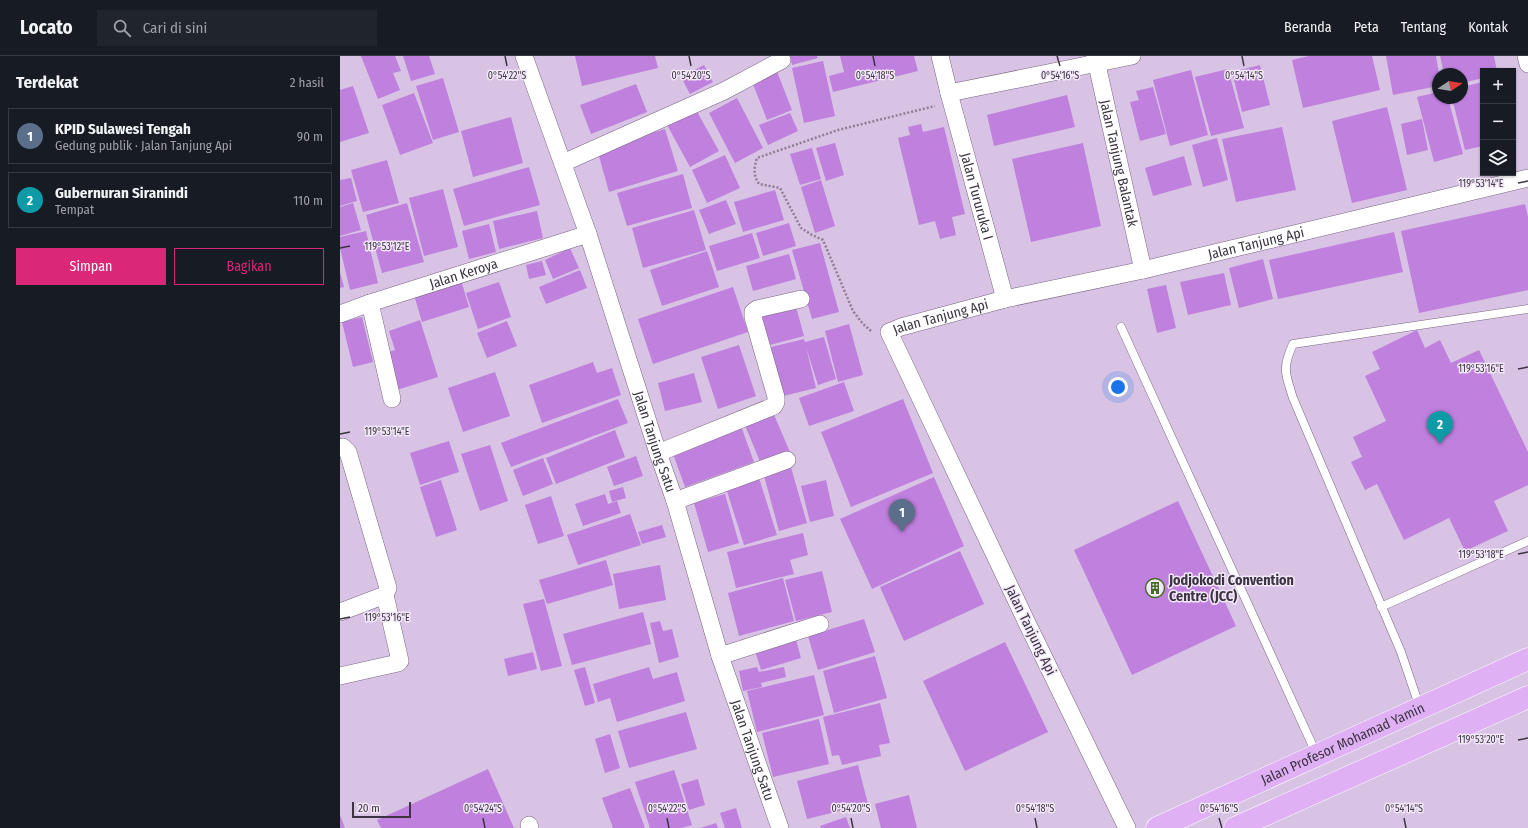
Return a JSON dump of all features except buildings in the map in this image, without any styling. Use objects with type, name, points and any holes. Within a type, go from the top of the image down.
[{"type":"main road","name":"Jalan Profesor Mohamad Yamin","points":[[1157,828],[1528,659]]},
{"type":"main road","points":[[1235,828],[1528,696]]},
{"type":"main road","points":[[1420,708],[1435,738]]},
{"type":"street","name":"Jalan Tanjung Satu","points":[[524,56],[588,234],[658,454],[675,501],[720,656],[780,828]]},
{"type":"street","name":"Jalan Tururuka I","points":[[940,56],[1004,299]]},
{"type":"street","points":[[950,98],[1096,60],[1132,56]]},
{"type":"street","points":[[1526,56],[1528,64]]},
{"type":"street","points":[[563,163],[724,91],[782,60]]},
{"type":"street","name":"Jalan Tanjung Balantak","points":[[1096,60],[1143,270]]},
{"type":"street","name":"Jalan Tanjung Api","points":[[1127,828],[1030,630],[888,332],[1004,299],[1143,270],[1528,178]]},
{"type":"street","name":"Jalan Keroya","points":[[340,314],[370,303],[588,234]]},
{"type":"street","points":[[658,454],[774,406],[776,397],[753,317],[753,312],[757,309],[801,299]]},
{"type":"street","points":[[370,303],[392,399]]},
{"type":"street","points":[[340,448],[343,447],[348,452],[388,588],[385,595],[400,660],[398,663],[340,676]]},
{"type":"street","points":[[675,501],[787,460]]},
{"type":"street","points":[[340,612],[385,595]]},
{"type":"street","points":[[720,656],[820,624]]},
{"type":"lane","points":[[1420,708],[1400,652],[1293,398],[1285,375],[1286,360],[1293,344],[1528,310]]},
{"type":"lane","points":[[1121,327],[1317,754]]},
{"type":"lane","points":[[1381,607],[1528,541]]},
{"type":"path","points":[[888,332],[874,333],[860,320],[853,311],[823,240],[801,228],[780,188],[759,184],[754,173],[755,164],[757,158],[838,130],[950,98]]},
{"type":"place","name":"Gubernuran Siranindi","points":[[1440,444]]},
{"type":"place","name":"KPID Sulawesi Tengah","points":[[902,532]]},
{"type":"place","name":"Jodjokodi Convention Centre (JCC)","points":[[1155,588]]}]
